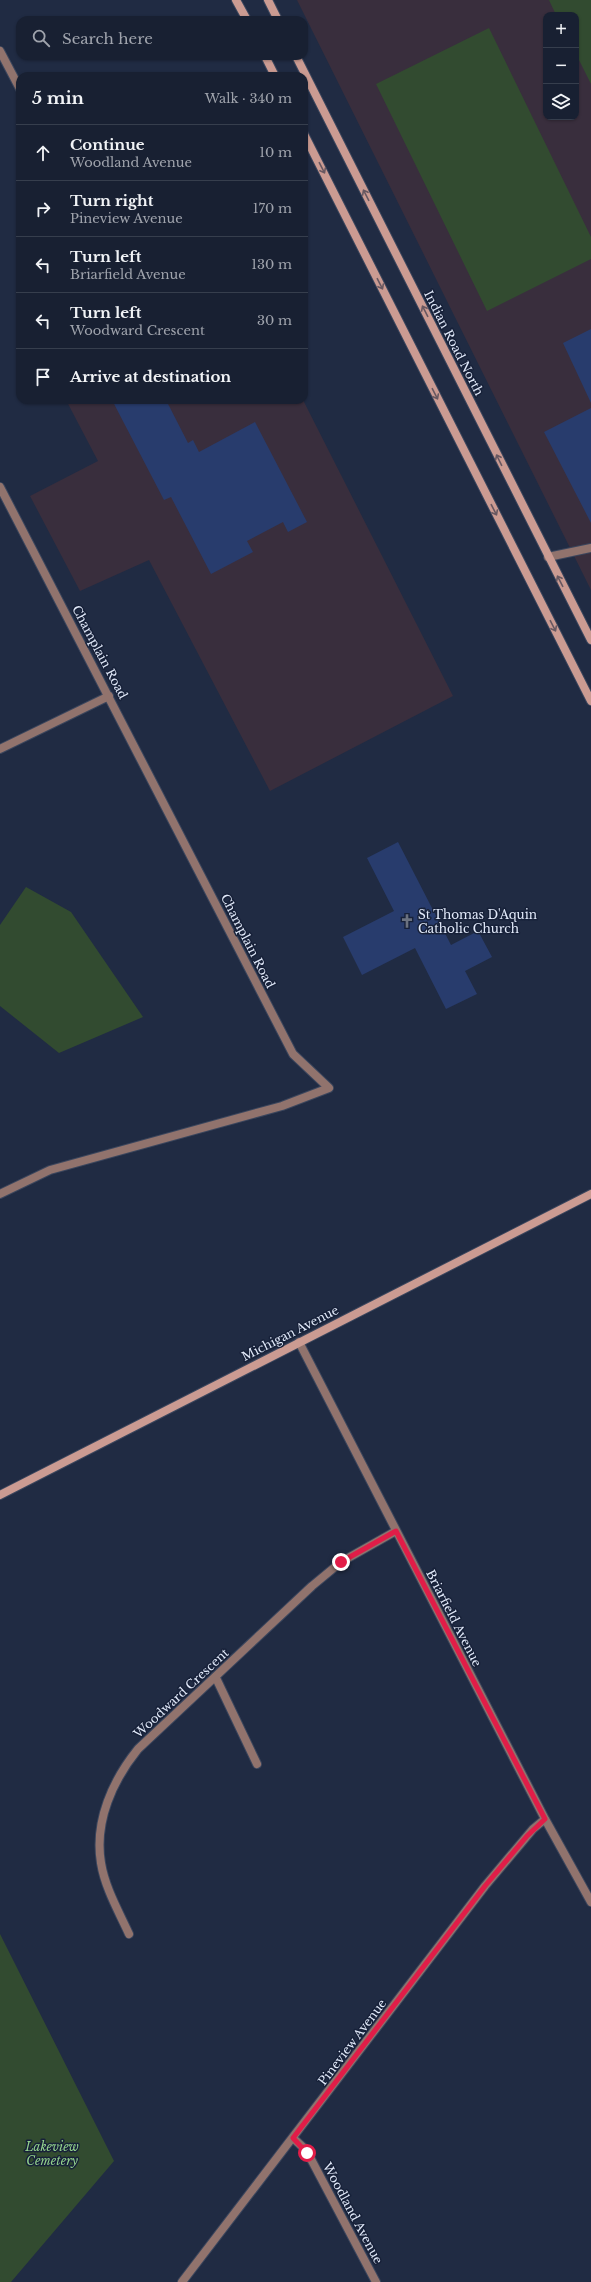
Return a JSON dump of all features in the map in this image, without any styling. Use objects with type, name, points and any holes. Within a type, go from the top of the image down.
[{"type":"main road","points":[[236,0],[245,16]]},
{"type":"main road","points":[[268,0],[276,16]]},
{"type":"main road","points":[[267,60],[273,72]]},
{"type":"main road","name":"Indian Road North","points":[[298,60],[304,72]]},
{"type":"main road","name":"Indian Road North","points":[[308,80],[591,640]]},
{"type":"main road","points":[[308,142],[591,701]]},
{"type":"main road","name":"Michigan Avenue","points":[[0,1495],[591,1194]]},
{"type":"street","points":[[0,51],[16,81]]},
{"type":"street","name":"Champlain Road","points":[[0,487],[293,1054],[329,1088],[282,1106],[50,1170],[0,1194]]},
{"type":"street","points":[[548,557],[591,548]]},
{"type":"street","points":[[0,750],[109,696]]},
{"type":"street","name":"Briarfield Avenue","points":[[298,1342],[545,1819],[591,1901]]},
{"type":"street","name":"Woodward Crescent","points":[[129,1934],[111,1895],[101,1862],[101,1830],[109,1798],[124,1766],[138,1749],[216,1678],[328,1571],[396,1531]]},
{"type":"street","points":[[216,1678],[257,1764]]},
{"type":"street","name":"Pineview Avenue","points":[[182,2282],[485,1886],[527,1836],[545,1819]]},
{"type":"street","name":"Woodland Avenue","points":[[293,2138],[312,2160],[376,2282]]},
{"type":"shaded area","points":[[297,0],[591,0],[591,590],[308,22],[308,16],[305,16]]},
{"type":"shaded area","points":[[68,404],[305,404],[453,696],[270,791],[149,560],[80,591],[30,496],[98,461]]},
{"type":"green space","points":[[549,0],[591,0],[591,84],[579,60],[579,12],[555,12]]},
{"type":"green space","points":[[489,28],[591,237],[591,259],[487,311],[376,84]]},
{"type":"green space","points":[[26,887],[71,912],[143,1017],[59,1053],[0,1006],[0,925]]},
{"type":"green space","name":"Lakeview Cemetery","points":[[0,1934],[114,2161],[11,2282],[0,2282]]},
{"type":"building","points":[[591,329],[591,403],[563,343]]},
{"type":"building","points":[[114,404],[168,404],[188,443],[193,440],[199,452],[255,422],[307,522],[288,532],[283,522],[247,541],[253,552],[211,574],[171,497],[164,500]]},
{"type":"building","points":[[591,408],[591,523],[544,432]]},
{"type":"building","name":"St Thomas D'Aquin Catholic Church","points":[[398,842],[451,945],[478,931],[492,957],[465,971],[477,994],[446,1009],[415,948],[362,975],[343,937],[394,911],[367,858]]},
{"type":"place","name":"St Thomas D'Aquin Catholic Church","points":[[407,921]]},
{"type":"route","points":[[307,2153],[298,2141],[293,2138],[485,1886],[513,1851],[533,1829],[545,1819],[396,1531],[341,1562]]}]
